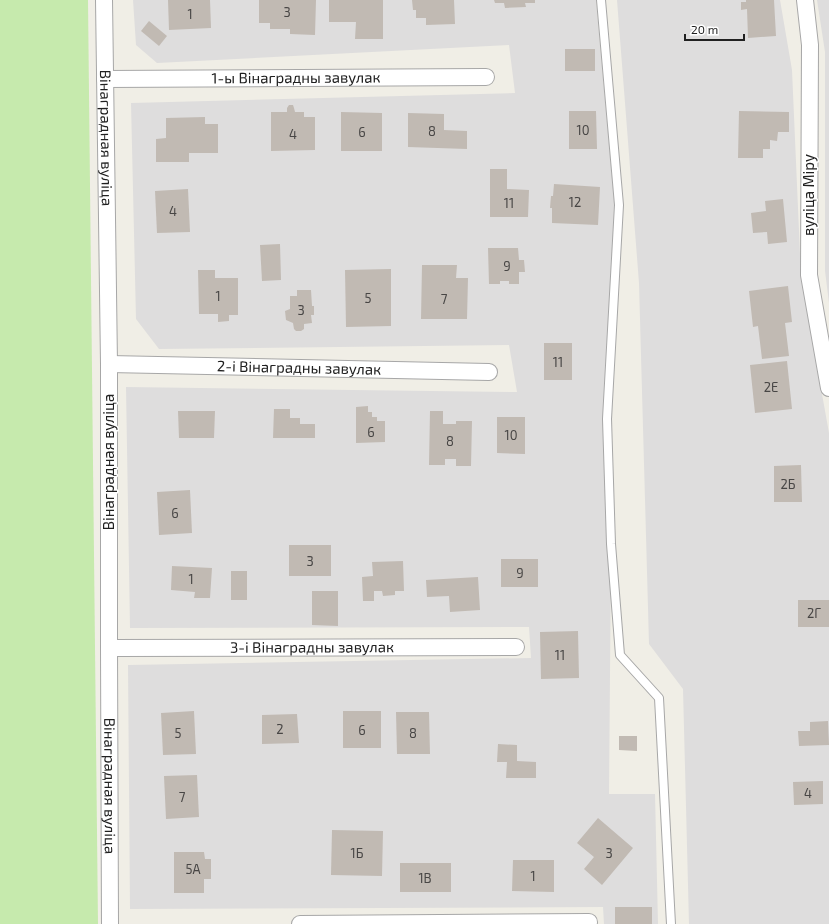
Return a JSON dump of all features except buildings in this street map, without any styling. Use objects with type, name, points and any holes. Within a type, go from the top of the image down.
[{"type":"street","name":"Вінаградная вуліца","points":[[104,0],[109,364],[108,648],[110,924]]},
{"type":"street","name":"вуліца Міру","points":[[805,0],[810,45],[809,275],[829,388]]},
{"type":"street","name":"1-ы Вінаградны завулак","points":[[106,79],[486,78]]},
{"type":"street","name":"2-і Вінаградны завулак","points":[[109,364],[489,372]]},
{"type":"street","name":"3-і Вінаградны завулак","points":[[108,648],[516,647]]},
{"type":"street","points":[[300,924],[589,922]]},
{"type":"lane","points":[[601,0],[619,205],[607,420],[611,544],[620,655],[659,698],[670,924]]},
{"type":"shaded area","points":[[133,0],[596,0],[614,199],[609,794],[655,794],[658,924],[604,924],[603,907],[130,909],[128,665],[531,658],[529,627],[130,628],[126,387],[517,392],[509,345],[159,349],[136,319],[131,103],[515,93],[509,45],[157,63],[136,45]]},
{"type":"shaded area","points":[[617,0],[780,0],[792,70],[801,277],[829,433],[829,924],[689,924],[683,689],[649,644],[639,283]]},
{"type":"shaded area","points":[[817,0],[829,0],[829,303],[825,271],[825,52]]},
{"type":"green space","points":[[0,0],[88,0],[98,924],[0,924]]}]
